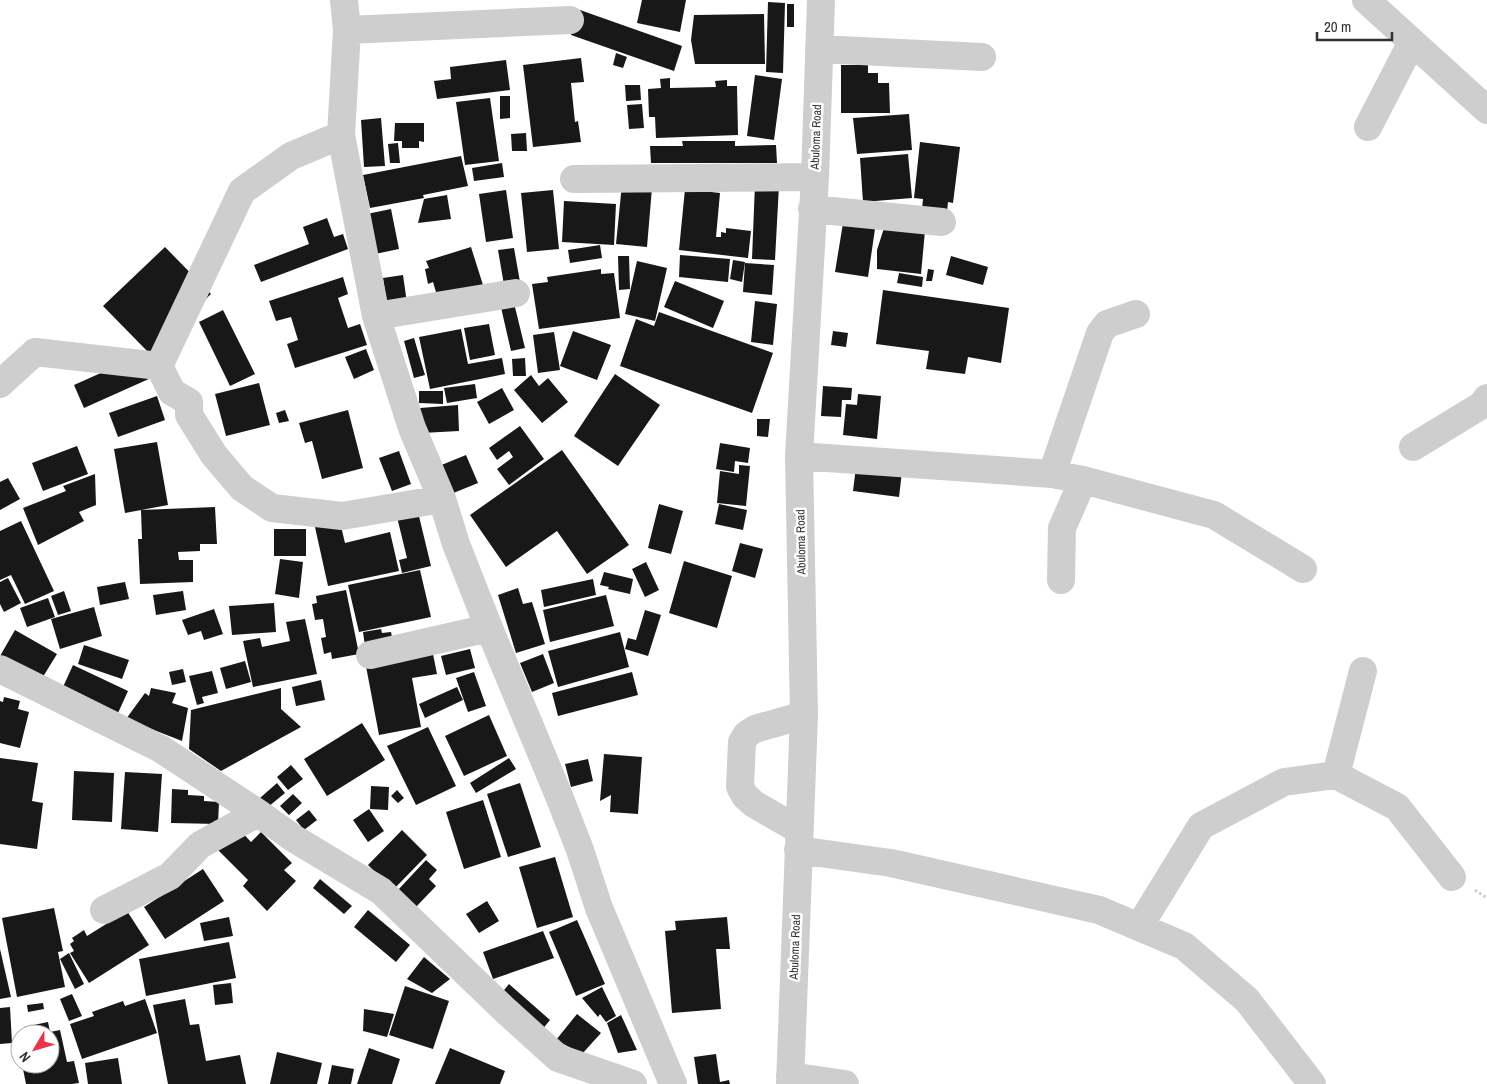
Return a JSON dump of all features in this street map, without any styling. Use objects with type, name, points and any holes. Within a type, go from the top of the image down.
[{"type":"street","points":[[344,0],[347,30],[341,136],[376,316],[412,428],[442,499],[456,544],[559,796],[580,850],[599,908],[673,1084]]},
{"type":"street","name":"Abuloma Road","points":[[790,1080],[804,715],[799,456],[815,177],[822,0]]},
{"type":"street","points":[[1366,0],[1487,110]]},
{"type":"street","points":[[347,30],[570,20]]},
{"type":"street","points":[[1368,127],[1412,42]]},
{"type":"street","points":[[819,49],[982,58]]},
{"type":"street","points":[[341,136],[291,156],[242,191],[160,366],[172,392],[189,402],[188,415],[214,454],[242,488],[272,508],[342,516],[442,499]]},
{"type":"street","points":[[574,179],[815,177]]},
{"type":"street","points":[[812,209],[942,222]]},
{"type":"street","points":[[376,316],[516,293]]},
{"type":"street","points":[[1052,474],[1100,333],[1107,324],[1136,314]]},
{"type":"street","points":[[3,374],[35,352],[160,366]]},
{"type":"street","points":[[1413,447],[1482,405],[1487,398]]},
{"type":"street","points":[[799,456],[1052,474],[1083,480],[1214,515],[1303,569]]},
{"type":"street","points":[[1061,580],[1062,528],[1083,480]]},
{"type":"street","points":[[370,654],[489,628]]},
{"type":"street","points":[[0,669],[161,749],[293,838],[381,891],[558,1058],[633,1084]]},
{"type":"street","points":[[1336,775],[1363,671]]},
{"type":"street","points":[[804,715],[755,729],[747,734],[742,742],[740,787],[745,796],[798,840],[1099,910],[1184,946],[1247,1000],[1312,1084]]},
{"type":"street","points":[[1138,927],[1201,826],[1284,782],[1336,775],[1397,807],[1452,876]]},
{"type":"street","points":[[104,910],[170,876],[200,845],[258,813]]},
{"type":"street","points":[[790,1080],[845,1084]]},
{"type":"building","points":[[642,0],[686,0],[680,32],[637,23]]},
{"type":"building","points":[[768,2],[785,3],[783,73],[766,72]]},
{"type":"building","points":[[787,4],[794,4],[794,27],[787,27]]},
{"type":"building","points":[[580,10],[682,46],[674,71],[571,35]]},
{"type":"building","points":[[764,14],[765,64],[695,64],[691,40],[694,15]]},
{"type":"building","points":[[616,53],[627,57],[623,68],[613,65]]},
{"type":"building","points":[[581,58],[584,82],[571,83],[575,122],[578,121],[581,142],[533,147],[523,65]]},
{"type":"building","points":[[506,60],[510,90],[437,99],[434,81],[451,79],[450,67]]},
{"type":"building","points":[[841,65],[868,65],[868,73],[878,73],[878,83],[889,83],[890,113],[841,113]]},
{"type":"building","points":[[755,75],[782,79],[774,140],[747,136]]},
{"type":"building","points":[[670,78],[670,88],[716,87],[715,81],[727,80],[727,86],[737,86],[738,135],[656,138],[655,117],[649,117],[648,89],[661,88],[660,79]]},
{"type":"building","points":[[625,85],[640,85],[641,100],[626,101]]},
{"type":"building","points":[[500,96],[510,96],[510,118],[500,119]]},
{"type":"building","points":[[490,98],[499,161],[465,165],[456,102]]},
{"type":"building","points":[[642,104],[644,128],[629,129],[627,105]]},
{"type":"building","points":[[909,114],[912,150],[857,154],[853,118]]},
{"type":"building","points":[[381,118],[385,166],[364,167],[361,120]]},
{"type":"building","points":[[395,123],[424,123],[424,142],[419,141],[419,148],[402,148],[402,141],[394,141]]},
{"type":"building","points":[[526,133],[527,151],[512,151],[511,134]]},
{"type":"building","points":[[682,141],[735,141],[735,146],[776,145],[777,163],[651,163],[650,146],[683,146]]},
{"type":"building","points":[[920,142],[960,147],[953,203],[948,202],[947,212],[922,209],[923,199],[914,198]]},
{"type":"building","points":[[398,143],[400,163],[390,163],[388,144]]},
{"type":"building","points":[[908,154],[912,198],[863,202],[860,158]]},
{"type":"building","points":[[461,156],[468,186],[423,195],[424,198],[370,208],[363,175]]},
{"type":"building","points":[[502,163],[504,177],[474,181],[472,168]]},
{"type":"building","points":[[622,184],[652,188],[647,247],[616,244]]},
{"type":"building","points":[[755,184],[779,185],[775,260],[752,259]]},
{"type":"building","points":[[685,189],[720,193],[716,237],[721,237],[721,232],[726,233],[726,228],[751,231],[748,258],[679,250]]},
{"type":"building","points":[[506,190],[513,238],[486,242],[479,194]]},
{"type":"building","points":[[553,190],[559,249],[527,252],[521,193]]},
{"type":"building","points":[[447,195],[451,219],[418,223],[424,199]]},
{"type":"building","points":[[564,201],[616,204],[614,245],[562,242]]},
{"type":"building","points":[[391,209],[399,249],[375,254],[362,215]]},
{"type":"building","points":[[844,217],[876,222],[868,277],[835,272]]},
{"type":"building","points":[[327,218],[334,237],[343,234],[348,249],[261,282],[254,265],[309,244],[303,227]]},
{"type":"building","points":[[884,228],[925,231],[921,274],[877,269],[877,250]]},
{"type":"building","points":[[600,245],[602,258],[570,263],[568,250]]},
{"type":"building","points":[[165,247],[211,294],[149,353],[103,306]]},
{"type":"building","points":[[471,247],[483,285],[438,299],[433,282],[428,284],[425,269],[429,268],[426,261]]},
{"type":"building","points":[[514,248],[520,282],[504,285],[498,250]]},
{"type":"building","points":[[680,255],[730,259],[728,282],[679,277]]},
{"type":"building","points":[[618,256],[629,256],[630,289],[619,290]]},
{"type":"building","points":[[951,256],[988,267],[983,285],[946,275]]},
{"type":"building","points":[[733,260],[745,262],[742,282],[730,279]]},
{"type":"building","points":[[637,261],[667,268],[655,321],[625,314]]},
{"type":"building","points":[[745,263],[774,265],[772,295],[743,292]]},
{"type":"building","points":[[601,269],[601,274],[614,273],[620,318],[539,329],[532,284],[548,282],[547,277]]},
{"type":"building","points":[[928,269],[934,270],[932,281],[926,281]]},
{"type":"building","points":[[899,273],[923,277],[922,287],[897,283]]},
{"type":"building","points":[[403,275],[407,303],[387,305],[383,278]]},
{"type":"building","points":[[343,277],[348,294],[338,298],[348,328],[360,324],[367,345],[295,368],[287,344],[298,340],[291,317],[276,321],[269,301]]},
{"type":"building","points":[[675,281],[724,301],[713,328],[664,307]]},
{"type":"building","points":[[883,290],[1009,308],[1001,363],[968,357],[965,374],[926,369],[929,351],[876,344]]},
{"type":"building","points":[[513,299],[525,348],[511,351],[500,303]]},
{"type":"building","points":[[755,301],[777,304],[773,345],[751,342]]},
{"type":"building","points":[[223,310],[255,374],[230,386],[199,322]]},
{"type":"building","points":[[659,312],[773,353],[752,413],[620,366],[636,319],[654,326]]},
{"type":"building","points":[[489,324],[495,355],[470,360],[464,328]]},
{"type":"building","points":[[461,329],[468,364],[502,358],[505,374],[430,389],[419,337]]},
{"type":"building","points":[[573,331],[611,345],[597,380],[560,366]]},
{"type":"building","points":[[833,331],[848,333],[846,347],[831,345]]},
{"type":"building","points":[[554,332],[560,370],[538,373],[533,335]]},
{"type":"building","points":[[414,338],[425,375],[414,378],[404,341]]},
{"type":"building","points":[[366,349],[374,370],[354,379],[345,357]]},
{"type":"building","points":[[141,355],[151,378],[84,408],[74,385]]},
{"type":"building","points":[[525,358],[526,376],[513,376],[512,359]]},
{"type":"building","points":[[615,374],[660,405],[618,466],[574,436]]},
{"type":"building","points":[[531,375],[539,386],[548,378],[568,402],[542,423],[514,390]]},
{"type":"building","points":[[259,383],[270,425],[226,436],[215,394]]},
{"type":"building","points":[[475,384],[477,398],[447,403],[444,388]]},
{"type":"building","points":[[823,386],[852,388],[851,400],[842,400],[841,417],[821,416]]},
{"type":"building","points":[[502,388],[514,410],[489,424],[477,402]]},
{"type":"building","points":[[419,391],[443,391],[443,404],[419,403]]},
{"type":"building","points":[[858,394],[881,396],[877,439],[843,435],[846,404],[857,405]]},
{"type":"building","points":[[157,396],[165,420],[118,437],[109,413]]},
{"type":"building","points":[[458,405],[459,431],[422,433],[420,408]]},
{"type":"building","points":[[285,410],[289,421],[279,423],[276,413]]},
{"type":"building","points":[[348,410],[363,468],[322,479],[312,441],[305,443],[299,423]]},
{"type":"building","points":[[757,419],[770,419],[768,437],[757,436]]},
{"type":"building","points":[[520,426],[544,459],[509,485],[497,469],[513,457],[509,451],[497,460],[489,448]]},
{"type":"building","points":[[157,442],[168,505],[125,513],[114,449]]},
{"type":"building","points":[[720,443],[750,448],[748,463],[735,461],[734,472],[716,469]]},
{"type":"building","points":[[77,446],[88,474],[43,491],[32,463]]},
{"type":"building","points":[[562,450],[629,545],[587,574],[557,531],[506,567],[470,515]]},
{"type":"building","points":[[399,451],[411,484],[392,491],[379,458]]},
{"type":"building","points":[[466,455],[478,483],[451,494],[439,466]]},
{"type":"building","points":[[739,465],[750,466],[746,506],[717,503],[720,471],[739,474]]},
{"type":"building","points":[[856,467],[902,472],[899,497],[853,491]]},
{"type":"building","points":[[95,474],[96,505],[79,512],[84,521],[38,545],[23,508],[66,491],[63,486]]},
{"type":"building","points":[[8,478],[20,499],[0,510],[0,482]]},
{"type":"building","points":[[659,504],[683,511],[671,554],[648,548]]},
{"type":"building","points":[[719,504],[747,510],[743,530],[715,524]]},
{"type":"building","points":[[215,507],[217,544],[200,544],[200,551],[178,552],[179,560],[193,560],[193,582],[140,584],[138,539],[142,539],[141,510]]},
{"type":"building","points":[[417,508],[431,566],[402,573],[399,560],[407,558],[396,513]]},
{"type":"building","points":[[21,521],[54,591],[25,604],[11,575],[0,580],[0,531]]},
{"type":"building","points":[[340,522],[345,543],[390,532],[399,571],[328,586],[315,527]]},
{"type":"building","points":[[274,529],[306,529],[306,556],[274,556]]},
{"type":"building","points":[[740,543],[763,549],[755,578],[732,571]]},
{"type":"building","points":[[280,559],[303,562],[299,598],[275,594]]},
{"type":"building","points":[[684,561],[732,576],[717,628],[669,613]]},
{"type":"building","points":[[646,562],[659,590],[645,597],[632,569]]},
{"type":"building","points":[[420,570],[431,617],[359,632],[348,585]]},
{"type":"building","points":[[604,572],[633,579],[630,594],[608,589],[609,587],[600,585]]},
{"type":"building","points":[[8,578],[21,603],[4,612],[0,604],[0,582]]},
{"type":"building","points":[[593,579],[596,595],[544,607],[541,590]]},
{"type":"building","points":[[125,582],[129,599],[100,605],[97,587]]},
{"type":"building","points":[[518,588],[523,604],[532,602],[545,644],[516,653],[498,595]]},
{"type":"building","points":[[346,590],[359,654],[332,659],[331,652],[324,654],[321,638],[326,637],[323,619],[315,620],[312,604],[317,603],[316,596]]},
{"type":"building","points":[[64,591],[71,611],[58,615],[51,596]]},
{"type":"building","points":[[183,591],[186,610],[156,615],[153,595]]},
{"type":"building","points":[[606,595],[614,626],[550,642],[543,610]]},
{"type":"building","points":[[48,598],[55,617],[27,627],[20,608]]},
{"type":"building","points":[[274,603],[276,632],[232,635],[229,606]]},
{"type":"building","points":[[94,607],[102,636],[60,649],[51,619]]},
{"type":"building","points":[[214,609],[223,634],[204,640],[201,631],[188,635],[182,620]]},
{"type":"building","points":[[645,610],[661,615],[648,656],[625,649],[628,638],[636,640]]},
{"type":"building","points":[[305,619],[317,674],[253,687],[243,641],[260,638],[262,647],[290,641],[286,622]]},
{"type":"building","points":[[381,629],[382,633],[391,632],[392,637],[366,653],[363,632]]},
{"type":"building","points":[[15,630],[57,654],[41,680],[0,656]]},
{"type":"building","points":[[620,632],[629,667],[558,687],[548,651]]},
{"type":"building","points":[[84,645],[129,660],[122,679],[78,664]]},
{"type":"building","points":[[432,649],[437,674],[412,678],[421,727],[379,735],[365,661]]},
{"type":"building","points":[[470,649],[475,668],[446,675],[441,656]]},
{"type":"building","points":[[543,654],[554,683],[532,692],[520,663]]},
{"type":"building","points":[[245,661],[251,682],[226,689],[220,668]]},
{"type":"building","points":[[73,665],[128,691],[118,713],[63,687]]},
{"type":"building","points":[[183,669],[186,682],[172,685],[169,672]]},
{"type":"building","points":[[212,671],[218,693],[202,697],[204,703],[197,705],[189,676]]},
{"type":"building","points":[[474,672],[486,706],[468,712],[456,678]]},
{"type":"building","points":[[632,672],[638,695],[558,716],[552,693]]},
{"type":"building","points":[[321,680],[325,700],[296,706],[292,687]]},
{"type":"building","points":[[457,687],[463,700],[425,718],[419,704]]},
{"type":"building","points":[[151,688],[176,693],[172,703],[188,708],[182,741],[126,719],[145,693],[149,696]]},
{"type":"building","points":[[281,688],[281,709],[301,727],[221,771],[189,749],[191,710]]},
{"type":"building","points":[[4,697],[20,701],[18,709],[29,712],[20,748],[0,743],[0,701],[3,702]]},
{"type":"building","points":[[489,715],[507,756],[464,776],[445,736]]},
{"type":"building","points":[[362,723],[385,760],[327,796],[304,759]]},
{"type":"building","points":[[428,727],[456,786],[416,805],[387,746]]},
{"type":"building","points":[[604,754],[642,757],[638,814],[610,812],[611,795],[600,801]]},
{"type":"building","points":[[0,758],[38,763],[32,801],[43,803],[37,849],[0,844]]},
{"type":"building","points":[[509,758],[516,769],[476,793],[470,783]]},
{"type":"building","points":[[588,759],[593,781],[571,787],[565,764]]},
{"type":"building","points":[[291,765],[303,779],[288,790],[277,777]]},
{"type":"building","points":[[74,771],[114,773],[112,822],[72,820]]},
{"type":"building","points":[[125,772],[162,774],[158,832],[121,829]]},
{"type":"building","points":[[277,783],[285,793],[268,807],[260,798]]},
{"type":"building","points":[[520,783],[541,847],[508,857],[487,794]]},
{"type":"building","points":[[371,786],[389,787],[388,810],[370,809]]},
{"type":"building","points":[[172,789],[188,790],[188,795],[204,796],[204,801],[219,802],[218,824],[171,823]]},
{"type":"building","points":[[397,790],[404,798],[398,803],[391,796]]},
{"type":"building","points":[[293,794],[302,803],[289,815],[280,806]]},
{"type":"building","points":[[483,800],[501,857],[464,869],[446,812]]},
{"type":"building","points":[[369,809],[384,831],[368,842],[353,820]]},
{"type":"building","points":[[309,810],[317,820],[304,830],[296,820]]},
{"type":"building","points":[[237,827],[251,842],[261,832],[292,863],[284,870],[296,881],[267,911],[243,886],[248,880],[216,848]]},
{"type":"building","points":[[402,830],[427,855],[393,890],[368,865]]},
{"type":"building","points":[[555,857],[573,917],[537,928],[519,867]]},
{"type":"building","points":[[426,860],[437,870],[429,879],[436,886],[416,907],[398,890]]},
{"type":"building","points":[[203,869],[224,901],[165,939],[144,907]]},
{"type":"building","points":[[320,879],[352,906],[344,914],[313,888]]},
{"type":"building","points":[[487,901],[499,921],[479,933],[466,914]]},
{"type":"building","points":[[54,908],[63,951],[58,952],[65,987],[17,997],[2,918]]},
{"type":"building","points":[[368,910],[410,945],[396,962],[354,927]]},
{"type":"building","points":[[127,911],[149,945],[89,983],[70,953],[74,951],[70,944],[74,941],[72,938],[84,930],[87,936]]},
{"type":"building","points":[[229,917],[233,936],[204,941],[200,923]]},
{"type":"building","points":[[727,917],[730,949],[716,949],[721,1009],[672,1013],[665,931],[676,930],[675,921]]},
{"type":"building","points":[[577,920],[605,984],[576,996],[549,932]]},
{"type":"building","points":[[543,931],[554,958],[493,979],[483,952]]},
{"type":"building","points":[[229,942],[236,978],[146,996],[139,959]]},
{"type":"building","points":[[0,949],[11,997],[0,999]]},
{"type":"building","points":[[69,953],[84,984],[75,989],[60,959]]},
{"type":"building","points":[[424,957],[450,979],[432,993],[407,979]]},
{"type":"building","points":[[231,983],[233,1003],[215,1005],[213,985]]},
{"type":"building","points":[[509,984],[550,1020],[541,1031],[500,995]]},
{"type":"building","points":[[405,986],[449,1001],[433,1049],[389,1035]]},
{"type":"building","points":[[602,987],[616,1016],[606,1022],[600,1014],[598,1017],[582,998]]},
{"type":"building","points":[[72,994],[82,1016],[69,1021],[60,999]]},
{"type":"building","points":[[145,999],[157,1033],[82,1059],[70,1024],[94,1016],[92,1012],[123,1001],[125,1006]]},
{"type":"building","points":[[185,999],[190,1025],[199,1024],[206,1061],[240,1055],[246,1084],[168,1084],[153,1005]]},
{"type":"building","points":[[43,1003],[44,1009],[28,1012],[27,1005]]},
{"type":"building","points":[[10,1007],[10,1043],[0,1044],[0,1008]]},
{"type":"building","points":[[364,1009],[394,1014],[387,1037],[363,1031]]},
{"type":"building","points":[[577,1014],[601,1033],[582,1054],[556,1040]]},
{"type":"building","points":[[621,1015],[637,1050],[618,1053],[607,1023]]},
{"type":"building","points":[[60,1030],[67,1062],[74,1061],[79,1083],[26,1084],[24,1074],[60,1074]]},
{"type":"building","points":[[369,1048],[400,1059],[392,1084],[357,1084]]},
{"type":"building","points":[[450,1048],[505,1071],[500,1084],[435,1084]]},
{"type":"building","points":[[277,1052],[322,1063],[317,1084],[270,1084]]},
{"type":"building","points":[[716,1054],[720,1082],[729,1080],[730,1084],[698,1084],[694,1057]]},
{"type":"building","points":[[118,1058],[122,1084],[88,1084],[85,1063]]},
{"type":"building","points":[[332,1065],[354,1069],[351,1084],[328,1084]]}]
